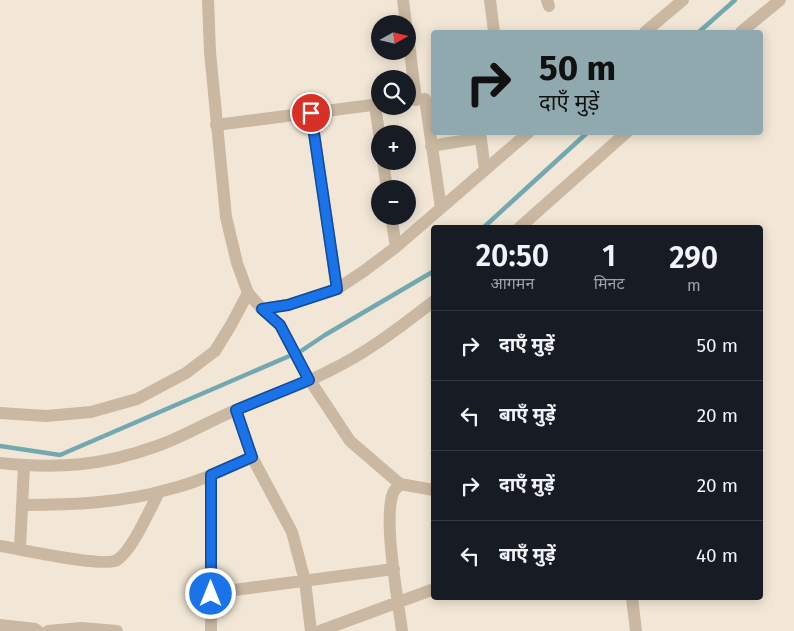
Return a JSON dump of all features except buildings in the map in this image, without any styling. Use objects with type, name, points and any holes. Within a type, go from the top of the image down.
[{"type":"street","points":[[208,0],[216,125],[226,217],[237,263],[248,293],[280,325],[307,377],[350,442],[400,484],[431,489]]},
{"type":"street","points":[[403,0],[405,15]]},
{"type":"street","points":[[490,0],[494,30]]},
{"type":"street","points":[[647,30],[682,0]]},
{"type":"street","points":[[743,30],[780,0]]},
{"type":"street","points":[[413,60],[431,146],[441,208]]},
{"type":"street","points":[[216,125],[371,106]]},
{"type":"street","points":[[311,113],[337,289]]},
{"type":"street","points":[[431,146],[480,135],[485,170]]},
{"type":"street","points":[[262,309],[288,305],[337,289],[396,247],[525,135]]},
{"type":"street","points":[[521,225],[624,135]]},
{"type":"street","points":[[392,225],[396,247]]},
{"type":"street","points":[[0,413],[46,416],[91,412],[137,399],[186,373],[215,351],[248,293]]},
{"type":"street","points":[[0,463],[71,466],[111,461],[158,446],[307,377],[327,372],[382,342],[431,303]]},
{"type":"street","points":[[236,410],[252,457],[292,532],[305,581],[311,631]]},
{"type":"street","points":[[23,505],[104,503],[131,499],[211,475],[252,457]]},
{"type":"street","points":[[20,549],[24,465]]},
{"type":"street","points":[[211,475],[211,631]]},
{"type":"street","points":[[400,484],[393,492],[390,510],[390,534],[402,631]]},
{"type":"street","points":[[0,546],[100,562],[116,561],[127,551],[159,492]]},
{"type":"street","points":[[211,594],[394,570]]},
{"type":"street","points":[[320,631],[431,589]]},
{"type":"street","points":[[632,600],[636,631]]},
{"type":"street","points":[[0,625],[35,629],[38,631]]},
{"type":"street","points":[[48,631],[81,628],[117,631]]},
{"type":"waterway","points":[[701,30],[735,0]]},
{"type":"waterway","points":[[486,225],[585,135]]},
{"type":"waterway","points":[[0,446],[60,455],[301,351],[431,273]]},
{"type":"route","points":[[211,594],[211,475],[252,457],[236,410],[309,380],[304,374],[280,325],[262,309],[288,305],[337,289],[311,113]]}]
